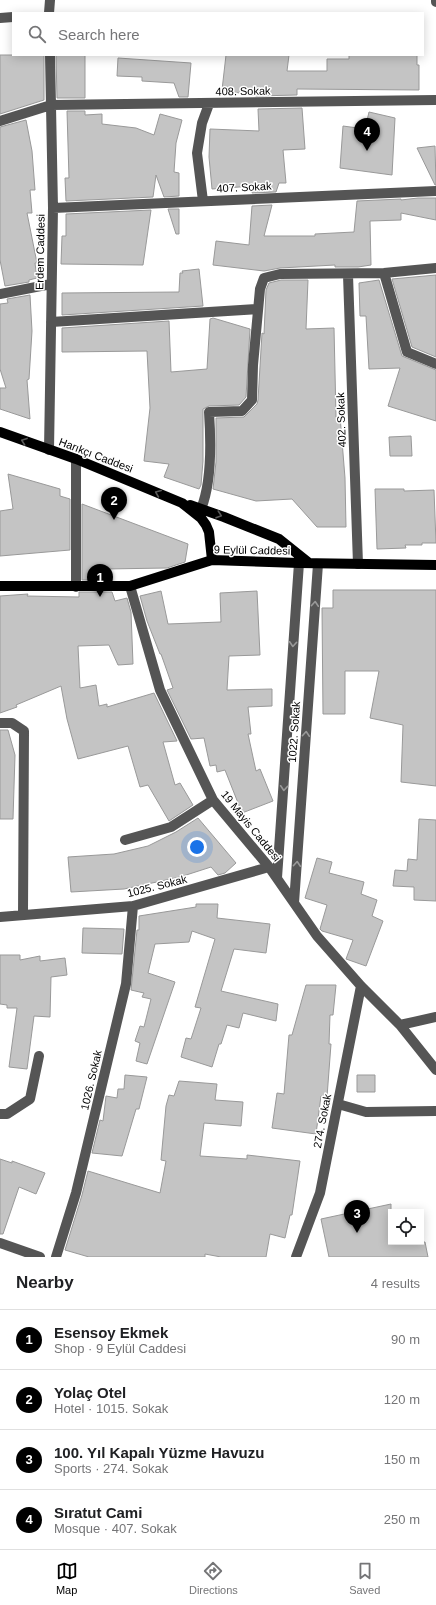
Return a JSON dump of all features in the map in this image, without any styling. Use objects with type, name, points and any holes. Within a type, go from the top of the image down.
[{"type":"main road","name":"Harıkçı Caddesi","points":[[0,432],[76,458],[182,503],[279,538],[314,563]]},
{"type":"main road","name":"Harıkçı Caddesi","points":[[182,503],[201,518],[206,525],[209,532],[212,560]]},
{"type":"main road","name":"9 Eylül Caddesi","points":[[0,586],[130,586],[212,560],[436,565]]},
{"type":"street","points":[[48,12],[50,0]]},
{"type":"street","points":[[0,18],[12,17]]},
{"type":"street","name":"Erdem Caddesi","points":[[49,450],[53,208],[50,56]]},
{"type":"street","name":"408. Sokak","points":[[0,121],[51,106],[436,100]]},
{"type":"street","points":[[203,201],[197,152],[202,123],[209,104]]},
{"type":"street","name":"407. Sokak","points":[[53,208],[436,191]]},
{"type":"street","points":[[201,509],[205,498],[211,444],[209,412],[242,411],[252,400],[258,309],[260,289],[264,278],[280,274],[348,275],[436,268]]},
{"type":"street","points":[[384,273],[407,352],[436,364]]},
{"type":"street","name":"402. Sokak","points":[[348,275],[358,564]]},
{"type":"street","points":[[0,294],[51,284]]},
{"type":"street","points":[[51,322],[258,309]]},
{"type":"street","points":[[76,458],[76,587]]},
{"type":"street","name":"1022. Sokak","points":[[277,878],[299,563]]},
{"type":"street","name":"1022. Sokak","points":[[294,902],[314,563]]},
{"type":"street","name":"19 Mayis Caddesi","points":[[130,586],[160,690],[213,800],[269,867],[316,936],[361,986],[400,1025],[436,1070]]},
{"type":"street","points":[[0,723],[12,723],[24,731],[24,915]]},
{"type":"street","points":[[125,840],[171,827],[213,800]]},
{"type":"street","name":"1025. Sokak","points":[[0,916],[133,906],[269,867]]},
{"type":"street","name":"1026. Sokak","points":[[56,1257],[76,1193],[126,984],[133,906]]},
{"type":"street","name":"274. Sokak","points":[[296,1257],[320,1193],[361,986]]},
{"type":"street","points":[[400,1025],[436,1017]]},
{"type":"street","points":[[0,1114],[7,1114],[30,1099],[39,1056]]},
{"type":"street","points":[[338,1104],[366,1112],[436,1111]]},
{"type":"street","points":[[0,1243],[16,1253],[40,1257]]},
{"type":"building","points":[[0,55],[44,56],[44,100],[0,114]]},
{"type":"building","points":[[56,56],[85,56],[85,98],[57,98]]},
{"type":"building","points":[[226,56],[289,56],[287,71],[327,71],[327,59],[349,59],[349,56],[417,56],[417,65],[419,65],[419,90],[297,89],[297,95],[257,96],[222,90]]},
{"type":"building","points":[[118,58],[191,63],[188,97],[179,97],[174,83],[142,81],[142,77],[117,76]]},
{"type":"building","points":[[302,108],[305,149],[283,150],[286,183],[279,183],[276,192],[252,193],[253,186],[212,189],[209,157],[210,129],[259,131],[258,109]]},
{"type":"building","points":[[67,111],[85,111],[85,115],[102,114],[102,124],[136,128],[154,135],[160,114],[182,120],[176,143],[174,172],[179,173],[179,196],[164,197],[156,175],[153,197],[66,201],[65,178],[69,178]]},
{"type":"building","points":[[369,112],[395,118],[392,175],[340,168],[343,126],[365,129]]},
{"type":"building","points":[[26,120],[32,151],[35,190],[30,190],[32,213],[27,213],[37,263],[35,263],[37,278],[29,280],[29,282],[5,286],[0,260],[0,127]]},
{"type":"building","points":[[435,146],[436,185],[417,148]]},
{"type":"building","points":[[436,198],[436,220],[401,213],[401,220],[370,221],[371,265],[358,267],[335,267],[335,265],[280,268],[264,271],[213,265],[216,241],[249,245],[252,206],[272,205],[264,236],[315,236],[315,234],[354,232],[357,201]]},
{"type":"building","points":[[168,209],[179,209],[179,234],[176,234]]},
{"type":"building","points":[[151,210],[143,265],[61,264],[62,236],[66,236],[66,214]]},
{"type":"building","points":[[199,269],[203,306],[62,315],[62,293],[179,292],[180,273],[183,273],[182,271]]},
{"type":"building","points":[[436,275],[436,357],[412,347],[392,279]]},
{"type":"building","points":[[281,280],[308,280],[306,329],[334,328],[336,417],[340,416],[345,478],[346,527],[317,527],[292,499],[256,501],[213,489],[216,462],[216,418],[244,417],[257,404],[262,333],[264,334],[266,290],[269,283]]},
{"type":"building","points":[[379,280],[402,356],[436,370],[436,421],[388,406],[400,368],[369,369],[366,316],[360,316],[359,283]]},
{"type":"building","points":[[30,295],[32,331],[29,379],[27,380],[30,419],[0,409],[0,388],[6,388],[0,369],[0,304],[8,303],[7,299]]},
{"type":"building","points":[[213,318],[250,329],[246,397],[239,405],[209,406],[203,409],[203,461],[201,485],[199,489],[164,477],[169,464],[144,461],[150,408],[147,351],[62,352],[62,328],[169,321],[171,372],[207,369],[210,319]]},
{"type":"building","points":[[411,436],[412,456],[390,456],[389,437]]},
{"type":"building","points":[[8,474],[60,489],[60,496],[70,499],[70,550],[0,556],[0,511],[13,509]]},
{"type":"building","points":[[375,489],[404,489],[404,491],[434,490],[436,543],[405,545],[406,548],[377,549]]},
{"type":"building","points":[[82,504],[188,544],[185,562],[167,568],[105,569],[108,580],[82,580]]},
{"type":"building","points":[[333,590],[436,590],[436,786],[401,782],[403,725],[370,718],[379,671],[345,671],[345,714],[323,714],[322,608],[333,608]]},
{"type":"building","points":[[161,591],[168,624],[221,622],[220,593],[257,591],[260,655],[229,656],[227,690],[272,689],[272,706],[248,707],[251,734],[248,734],[256,771],[260,769],[273,801],[242,813],[225,770],[217,772],[216,765],[210,766],[204,738],[191,739],[167,690],[173,688],[147,621],[140,596]]},
{"type":"building","points":[[79,592],[112,592],[115,601],[127,598],[131,612],[133,664],[118,665],[109,645],[78,646],[80,688],[96,685],[99,706],[107,704],[107,707],[154,693],[177,741],[163,742],[175,785],[180,783],[193,805],[169,821],[148,785],[140,787],[128,746],[78,759],[67,719],[61,686],[16,705],[17,707],[0,713],[0,596],[28,594],[27,596],[79,597]]},
{"type":"building","points":[[0,730],[8,730],[15,755],[13,819],[0,819]]},
{"type":"building","points":[[198,818],[236,863],[225,873],[218,875],[211,867],[180,877],[124,889],[71,892],[68,857],[114,854],[148,846],[176,832]]},
{"type":"building","points":[[419,819],[436,820],[436,901],[414,900],[414,887],[393,886],[395,870],[407,871],[408,859],[417,860]]},
{"type":"building","points":[[317,858],[332,862],[329,873],[364,882],[361,894],[377,900],[372,916],[383,921],[366,966],[346,959],[353,940],[322,931],[320,929],[327,905],[305,898]]},
{"type":"building","points":[[196,904],[218,904],[217,918],[270,924],[266,953],[234,949],[221,991],[278,1004],[276,1021],[243,1013],[239,1028],[227,1025],[212,1067],[181,1057],[186,1038],[191,1039],[201,1008],[195,1007],[215,939],[192,931],[189,942],[155,944],[148,973],[175,982],[147,1064],[136,1061],[140,1043],[135,1041],[140,1026],[144,1027],[151,999],[142,997],[144,993],[131,990],[137,930],[139,930],[139,916],[196,907]]},
{"type":"building","points":[[83,928],[124,929],[122,954],[82,953]]},
{"type":"building","points":[[0,955],[20,955],[20,960],[40,956],[40,961],[65,958],[67,975],[51,977],[50,1017],[34,1016],[27,1069],[9,1067],[17,1008],[7,1008],[7,1005],[0,1004]]},
{"type":"building","points":[[306,985],[336,985],[333,1015],[330,1015],[329,1044],[331,1044],[327,1097],[321,1096],[316,1134],[272,1128],[277,1093],[284,1094],[289,1035],[292,1035]]},
{"type":"building","points":[[125,1075],[147,1077],[139,1109],[136,1109],[122,1156],[92,1153],[100,1120],[103,1121],[106,1096],[117,1098],[118,1089],[124,1089]]},
{"type":"building","points":[[357,1075],[375,1075],[375,1092],[357,1092]]},
{"type":"building","points":[[179,1081],[217,1084],[215,1100],[243,1102],[241,1126],[204,1123],[200,1156],[247,1159],[247,1155],[300,1161],[292,1215],[290,1215],[285,1238],[270,1234],[266,1257],[221,1257],[205,1254],[205,1257],[89,1257],[65,1250],[88,1171],[160,1193],[166,1161],[161,1160],[166,1106],[169,1095],[174,1096]]},
{"type":"building","points":[[0,1159],[12,1163],[12,1161],[45,1173],[36,1194],[19,1187],[3,1234],[0,1234]]},
{"type":"building","points":[[391,1204],[391,1209],[388,1209],[388,1245],[424,1245],[425,1242],[428,1257],[329,1257],[321,1219]]},
{"type":"place","name":"Sıratut Cami","points":[[367,151]]},
{"type":"place","name":"Yolaç Otel","points":[[114,520]]},
{"type":"place","name":"Esensoy Ekmek","points":[[100,597]]},
{"type":"place","name":"100. Yıl Kapalı Yüzme Havuzu","points":[[357,1233]]}]
